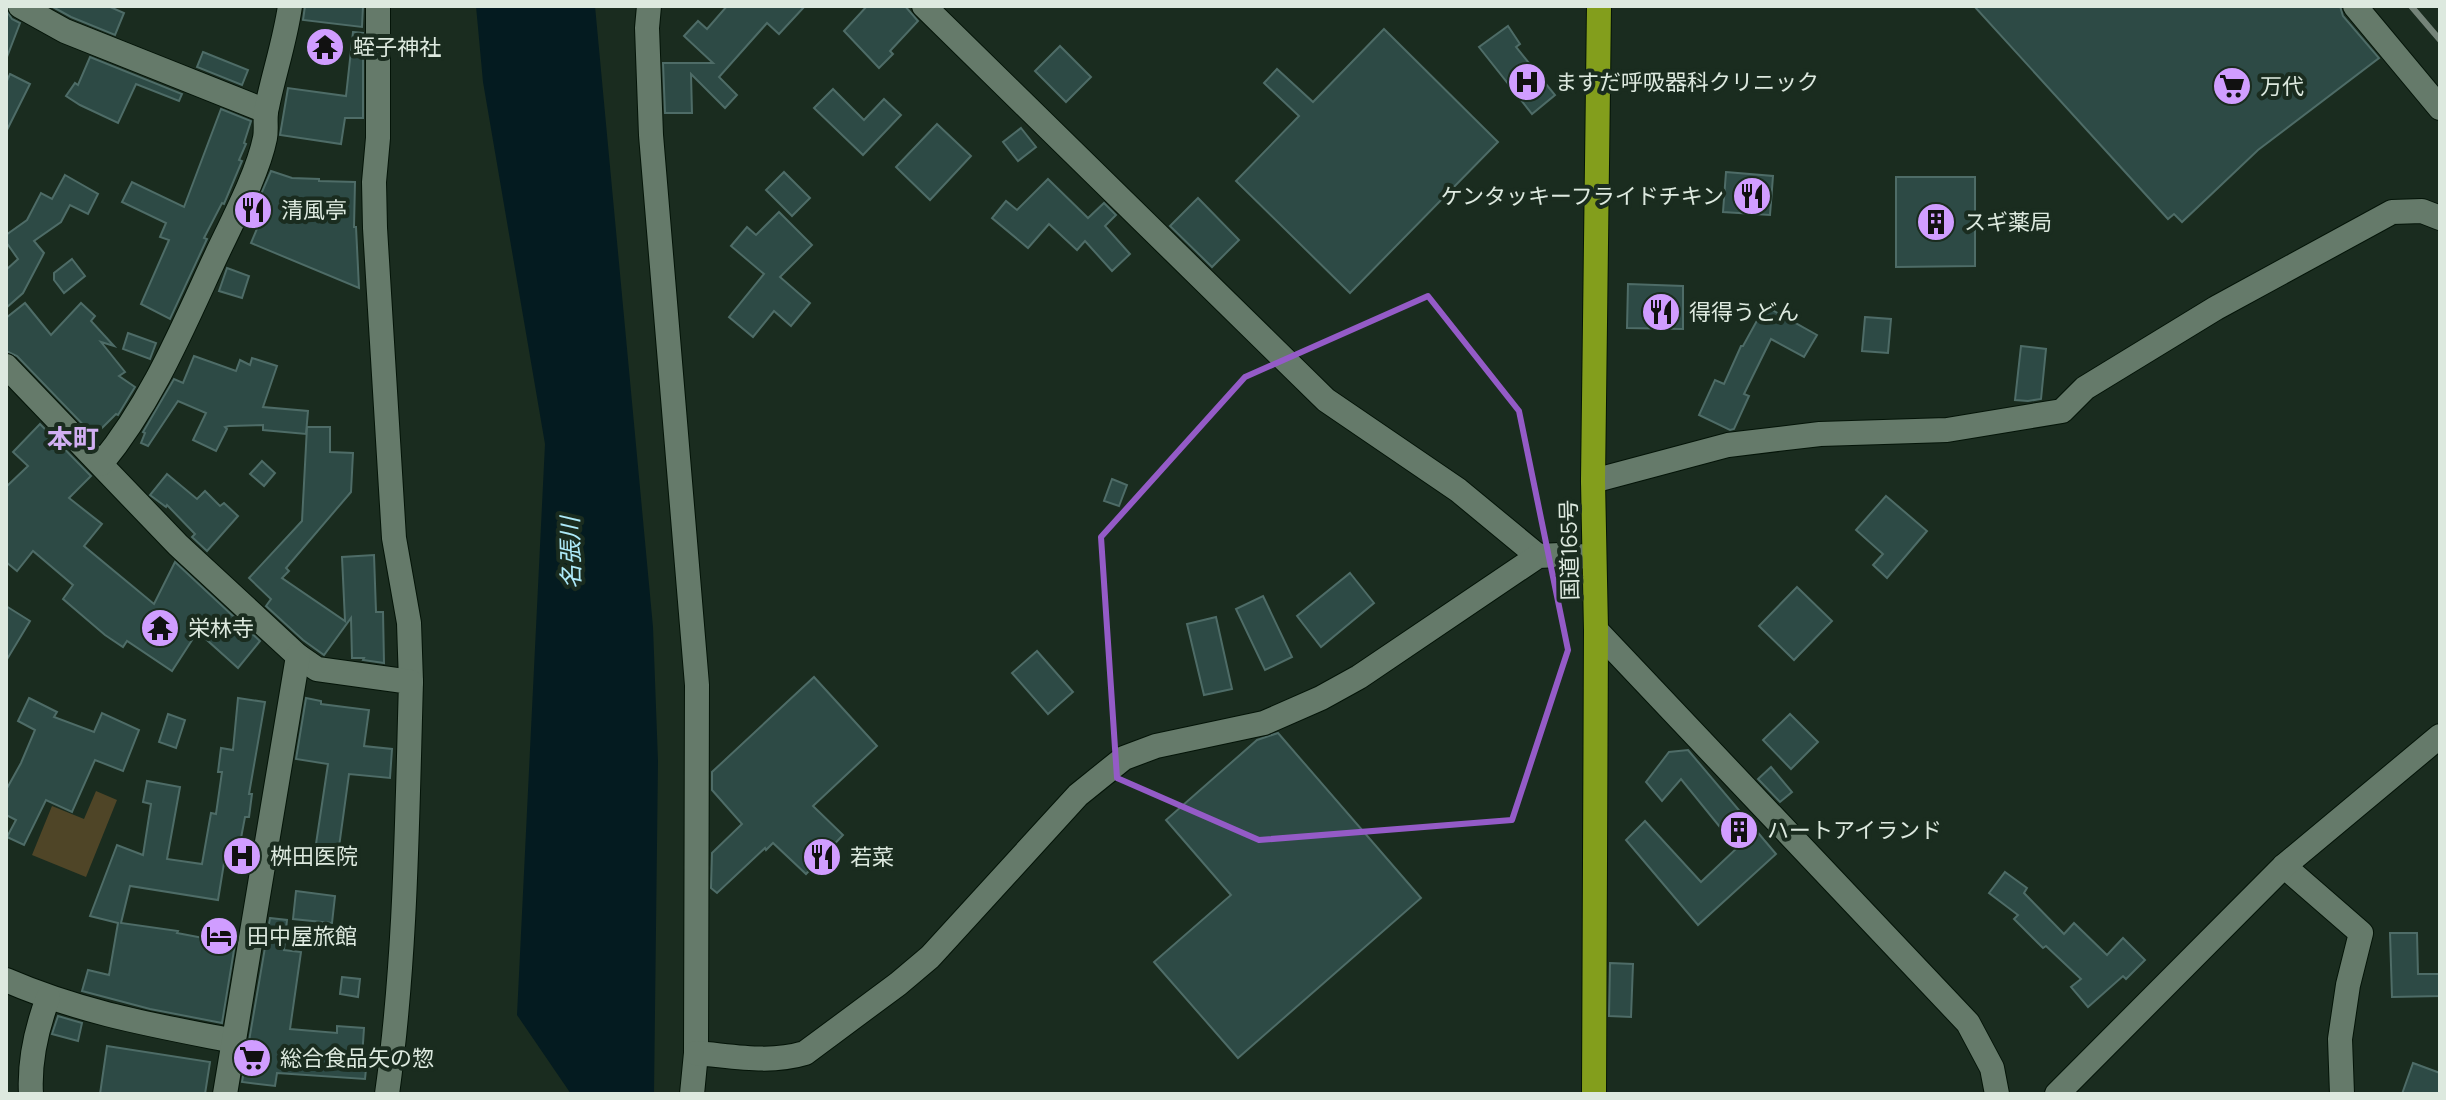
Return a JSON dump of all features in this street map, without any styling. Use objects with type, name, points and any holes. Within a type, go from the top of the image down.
[{"type":"highway","name":"国道165号","points":[[1594,1094],[1596,630],[1593,481],[1599,6]]},
{"type":"street","points":[[20,6],[65,31],[266,111]]},
{"type":"street","points":[[101,464],[124,437],[146,401],[225,237],[258,160],[266,135],[266,111],[286,39],[290,6]]},
{"type":"street","points":[[378,6],[375,228],[394,538],[409,623],[411,682],[407,858],[394,1043],[387,1094]]},
{"type":"street","points":[[649,6],[651,135],[697,685],[696,1053],[692,1094]]},
{"type":"street","points":[[2355,6],[2440,108]]},
{"type":"street","points":[[929,7],[1326,400],[1458,490],[1538,556]]},
{"type":"street","points":[[1593,481],[1728,445],[1820,434],[1947,430],[2062,411],[2085,388],[2216,308],[2392,212],[2422,211],[2440,218]]},
{"type":"street","points":[[6,366],[178,545],[298,656],[317,669],[411,682]]},
{"type":"street","points":[[696,1053],[766,1060],[805,1053],[930,957],[1078,795],[1124,758],[1156,746],[1264,723],[1321,698],[1359,677],[1538,556],[1594,557]]},
{"type":"street","points":[[1596,630],[1968,1023],[1992,1068],[1997,1094]]},
{"type":"street","points":[[225,1094],[298,656]]},
{"type":"street","points":[[2057,1094],[2284,866],[2440,736]]},
{"type":"street","points":[[2284,866],[2361,933],[2348,985],[2340,1039],[2342,1094]]},
{"type":"street","points":[[6,980],[48,998],[122,1019],[234,1041]]},
{"type":"street","points":[[31,1094],[31,1060],[38,1024],[48,998]]},
{"type":"highlighted area","points":[[1428,296],[1519,411],[1568,650],[1512,820],[1259,840],[1117,778],[1101,537],[1245,377]]},
{"type":"shaded area","points":[[96,791],[117,800],[86,877],[32,855],[52,806],[84,819]]},
{"type":"water","name":"名張川","points":[[476,6],[595,6],[653,627],[658,761],[654,1094],[571,1094],[517,1015],[545,444],[483,82]]},
{"type":"building","points":[[51,6],[108,6],[124,13],[115,35]]},
{"type":"building","points":[[305,6],[363,6],[362,27],[303,20]]},
{"type":"building","points":[[727,6],[805,6],[779,34],[767,23],[719,77],[737,95],[725,108],[691,74],[692,113],[665,113],[663,63],[713,63],[684,36],[698,21],[707,29]]},
{"type":"building","points":[[867,6],[905,6],[918,21],[879,68],[844,31]]},
{"type":"building","points":[[1974,6],[2340,6],[2343,16],[2379,58],[2258,150],[2182,222],[2174,214],[2168,219]]},
{"type":"building","points":[[6,10],[12,19],[20,23],[7,57]]},
{"type":"building","points":[[1508,26],[1520,44],[1516,47],[1555,95],[1532,114],[1479,47]]},
{"type":"building","points":[[1384,29],[1498,142],[1350,293],[1236,181],[1299,116],[1264,83],[1277,69],[1313,102]]},
{"type":"building","points":[[353,32],[363,33],[363,118],[345,118],[341,144],[280,135],[288,88],[346,96]]},
{"type":"building","points":[[1060,46],[1091,77],[1066,102],[1035,71]]},
{"type":"building","points":[[203,52],[248,70],[242,85],[197,67]]},
{"type":"building","points":[[90,57],[182,94],[179,101],[136,84],[118,123],[80,105],[66,96],[75,83],[78,85]]},
{"type":"building","points":[[10,74],[30,84],[6,132],[6,83]]},
{"type":"building","points":[[833,89],[864,120],[884,99],[901,115],[863,155],[814,108]]},
{"type":"building","points":[[221,109],[251,121],[239,160],[242,161],[224,204],[204,238],[207,239],[170,319],[141,304],[169,240],[160,237],[166,223],[122,202],[132,182],[184,207]]},
{"type":"building","points":[[937,124],[971,156],[930,200],[896,167]]},
{"type":"building","points":[[1021,128],[1036,147],[1018,161],[1003,142]]},
{"type":"building","points":[[271,171],[292,178],[355,182],[354,227],[359,288],[251,243],[261,219],[252,215]]},
{"type":"building","points":[[784,172],[810,198],[792,216],[766,190]]},
{"type":"building","points":[[1726,172],[1773,176],[1770,215],[1723,212]]},
{"type":"building","points":[[65,175],[98,194],[88,214],[70,205],[61,222],[34,241],[44,253],[23,293],[6,308],[6,270],[18,259],[6,242],[6,235],[27,220],[41,193],[52,199]]},
{"type":"building","name":"スギ薬局","points":[[1896,177],[1975,177],[1975,266],[1896,267]]},
{"type":"building","points":[[1048,179],[1088,218],[1104,203],[1116,215],[1105,226],[1130,254],[1112,271],[1085,241],[1077,250],[1049,224],[1028,248],[992,218],[1006,201],[1017,210]]},
{"type":"building","points":[[1198,198],[1239,240],[1212,267],[1170,226]]},
{"type":"building","points":[[779,212],[812,245],[780,277],[810,303],[791,326],[774,311],[753,337],[729,317],[764,274],[731,246],[747,227],[756,235]]},
{"type":"building","points":[[72,259],[85,276],[64,293],[54,280],[54,273]]},
{"type":"building","points":[[227,268],[249,276],[242,298],[219,291]]},
{"type":"building","points":[[1628,284],[1683,286],[1683,329],[1627,328]]},
{"type":"building","points":[[25,303],[51,335],[81,303],[95,316],[91,321],[114,346],[101,342],[125,372],[119,376],[135,387],[118,415],[94,436],[17,356],[6,351],[6,318]]},
{"type":"building","points":[[1765,306],[1817,335],[1804,357],[1771,339],[1744,394],[1749,396],[1734,429],[1730,430],[1699,415],[1715,380],[1724,384],[1741,346]]},
{"type":"building","points":[[1865,317],[1891,319],[1888,353],[1862,351]]},
{"type":"building","points":[[128,333],[156,343],[150,359],[123,349]]},
{"type":"building","points":[[2021,346],[2046,349],[2041,399],[2015,400]]},
{"type":"building","points":[[194,356],[236,371],[240,360],[250,365],[252,358],[277,366],[263,407],[308,411],[306,434],[263,430],[263,425],[229,426],[225,427],[227,429],[216,451],[193,440],[206,413],[178,401],[148,446],[141,443],[143,432],[174,379],[183,383]]},
{"type":"building","points":[[40,424],[91,476],[69,498],[102,524],[84,546],[154,604],[175,562],[260,641],[238,668],[199,633],[172,671],[127,641],[123,647],[63,599],[73,585],[33,551],[17,571],[6,562],[6,487],[28,466],[13,452]]},
{"type":"building","points":[[307,427],[330,427],[330,452],[353,453],[351,492],[286,568],[289,571],[282,578],[345,621],[342,557],[374,555],[376,612],[383,612],[384,663],[352,658],[351,618],[324,655],[266,606],[271,599],[249,578],[302,521]]},
{"type":"building","points":[[262,461],[275,473],[264,486],[250,474]]},
{"type":"building","points":[[167,474],[197,499],[205,491],[220,506],[224,503],[238,516],[207,551],[167,505],[150,495]]},
{"type":"building","points":[[1112,479],[1127,485],[1119,506],[1104,501]]},
{"type":"building","points":[[1886,496],[1927,531],[1887,578],[1873,565],[1883,554],[1856,530]]},
{"type":"building","points":[[1350,573],[1374,603],[1321,647],[1297,616]]},
{"type":"building","points":[[1797,587],[1832,621],[1794,660],[1759,626]]},
{"type":"building","points":[[1263,596],[1292,657],[1265,670],[1236,609]]},
{"type":"building","points":[[6,606],[30,621],[6,661]]},
{"type":"building","points":[[1216,617],[1232,689],[1204,695],[1187,624]]},
{"type":"building","points":[[1037,651],[1073,692],[1048,714],[1012,673]]},
{"type":"building","points":[[814,677],[877,746],[813,806],[843,835],[806,874],[773,843],[717,893],[711,888],[712,853],[742,824],[712,790],[712,772]]},
{"type":"building","points":[[29,698],[57,712],[54,717],[94,732],[102,713],[139,730],[123,771],[95,760],[72,812],[46,800],[24,845],[7,837],[16,820],[6,815],[6,790],[35,730],[18,721]]},
{"type":"building","points":[[238,698],[265,702],[249,794],[252,794],[249,817],[245,817],[237,859],[225,857],[218,900],[130,886],[121,923],[178,931],[235,944],[222,1023],[82,991],[88,970],[109,975],[118,923],[90,916],[117,845],[143,855],[151,804],[143,802],[147,781],[180,787],[167,859],[202,864],[211,813],[216,814],[222,772],[218,772],[221,748],[233,750]]},
{"type":"building","points":[[306,698],[321,701],[321,704],[369,710],[364,746],[392,749],[390,778],[349,774],[339,847],[316,844],[328,764],[296,759]]},
{"type":"building","points":[[168,714],[185,720],[176,748],[159,742]]},
{"type":"building","points":[[1790,714],[1818,742],[1791,769],[1763,740]]},
{"type":"building","points":[[1278,733],[1421,898],[1238,1058],[1154,962],[1231,895],[1166,820],[1257,740]]},
{"type":"building","name":"ハートアイランド","points":[[1688,750],[1776,854],[1698,925],[1626,840],[1645,821],[1701,882],[1737,848],[1681,779],[1662,801],[1646,782],[1669,752]]},
{"type":"building","points":[[1771,767],[1792,792],[1780,802],[1758,779]]},
{"type":"building","points":[[2005,872],[2027,888],[2024,893],[2064,934],[2074,923],[2107,955],[2123,938],[2145,960],[2126,979],[2123,976],[2088,1007],[2071,987],[2081,979],[2014,919],[2018,915],[1989,893]]},
{"type":"building","points":[[296,891],[335,896],[332,923],[293,919]]},
{"type":"building","points":[[270,918],[287,920],[284,950],[301,952],[290,1029],[337,1033],[337,1026],[364,1028],[362,1058],[367,1059],[365,1079],[277,1073],[275,1086],[242,1082]]},
{"type":"building","points":[[2390,933],[2417,933],[2418,974],[2440,974],[2440,996],[2392,997]]},
{"type":"building","points":[[1610,963],[1633,964],[1631,1017],[1609,1016]]},
{"type":"building","points":[[342,977],[360,979],[358,997],[340,994]]},
{"type":"building","points":[[58,1016],[82,1023],[78,1041],[52,1034]]},
{"type":"building","points":[[107,1046],[210,1062],[205,1094],[100,1094]]},
{"type":"building","points":[[2413,1063],[2440,1073],[2440,1094],[2402,1094]]},
{"type":"railway","points":[[2411,6],[2440,40]]},
{"type":"place","name":"蛭子神社","points":[[325,47]]},
{"type":"place","name":"ますだ呼吸器科クリニック","points":[[1527,82]]},
{"type":"place","name":"万代","points":[[2232,86]]},
{"type":"place","name":"ケンタッキーフライドチキン","points":[[1752,196]]},
{"type":"place","name":"清風亭","points":[[253,210]]},
{"type":"place","name":"スギ薬局","points":[[1936,222]]},
{"type":"place","name":"得得うどん","points":[[1661,312]]},
{"type":"place","name":"栄林寺","points":[[160,628]]},
{"type":"place","name":"ハートアイランド","points":[[1739,830]]},
{"type":"place","name":"桝田医院","points":[[242,856]]},
{"type":"place","name":"若菜","points":[[822,857]]},
{"type":"place","name":"田中屋旅館","points":[[219,936]]},
{"type":"place","name":"総合食品矢の惣","points":[[252,1058]]},
{"type":"district","name":"本町","points":[[73,439]]}]
